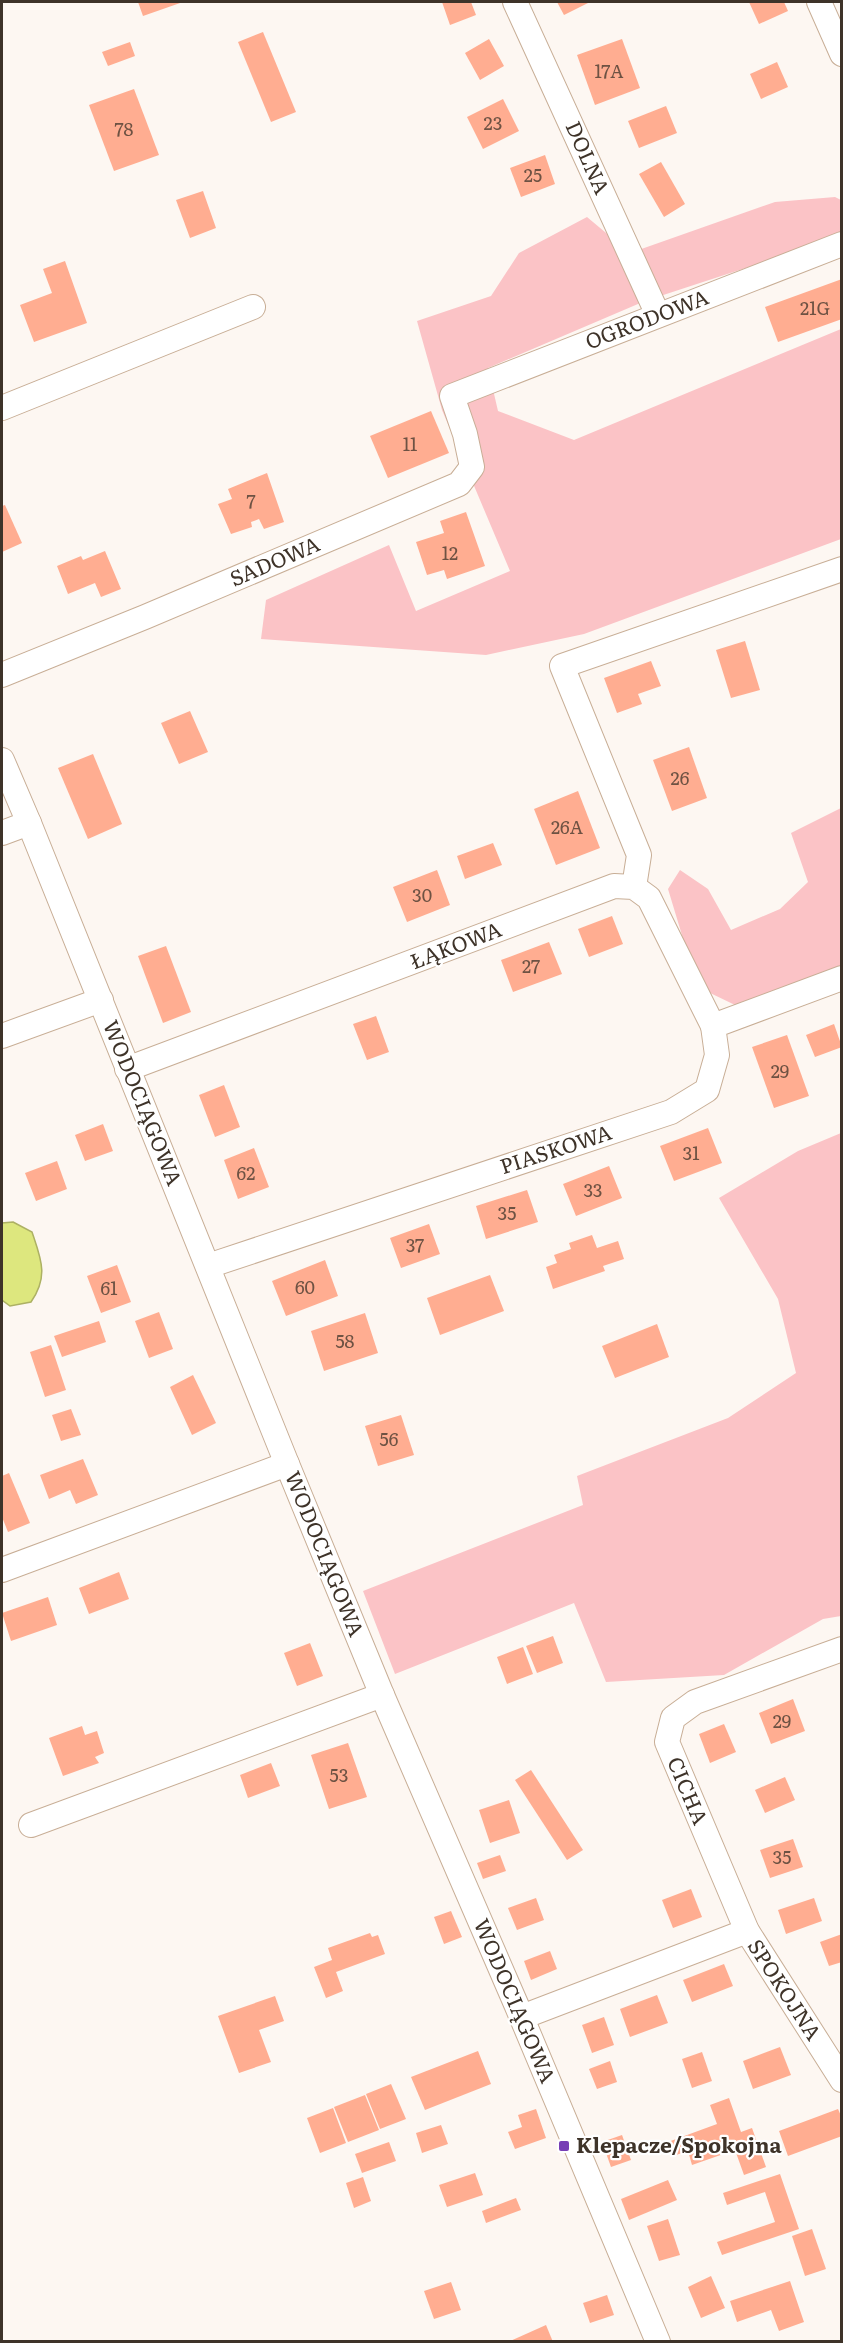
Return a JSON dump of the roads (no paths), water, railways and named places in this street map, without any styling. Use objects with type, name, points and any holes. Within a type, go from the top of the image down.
[{"type":"street","name":"DOLNA","points":[[515,2],[658,315]]},
{"type":"street","points":[[819,2],[842,54]]},
{"type":"street","name":"OGRODOWA","points":[[452,396],[842,244]]},
{"type":"street","points":[[2,408],[254,307]]},
{"type":"street","name":"SADOWA","points":[[2,675],[459,484],[472,467],[465,434],[452,396]]},
{"type":"street","points":[[842,568],[562,666],[639,855],[634,887],[649,898],[713,1026],[842,978]]},
{"type":"street","name":"WODOCIĄGOWA","points":[[2,760],[101,1000],[286,1464],[658,2342]]},
{"type":"street","points":[[2,833],[29,823]]},
{"type":"street","name":"ŁĄKOWA","points":[[127,1069],[614,886],[634,887]]},
{"type":"street","points":[[2,1036],[101,1000]]},
{"type":"street","name":"PIASKOWA","points":[[208,1266],[671,1112],[707,1090],[717,1055],[713,1026]]},
{"type":"street","points":[[2,1570],[286,1464]]},
{"type":"street","name":"CICHA","points":[[747,1931],[667,1742],[674,1718],[695,1702],[842,1649]]},
{"type":"street","points":[[32,1825],[382,1695]]},
{"type":"street","points":[[522,2017],[747,1931]]},
{"type":"street","name":"SPOKOJNA","points":[[747,1931],[842,2080]]},
{"type":"place","name":"Klepacze/Spokojna","points":[[564,2146]]}]
